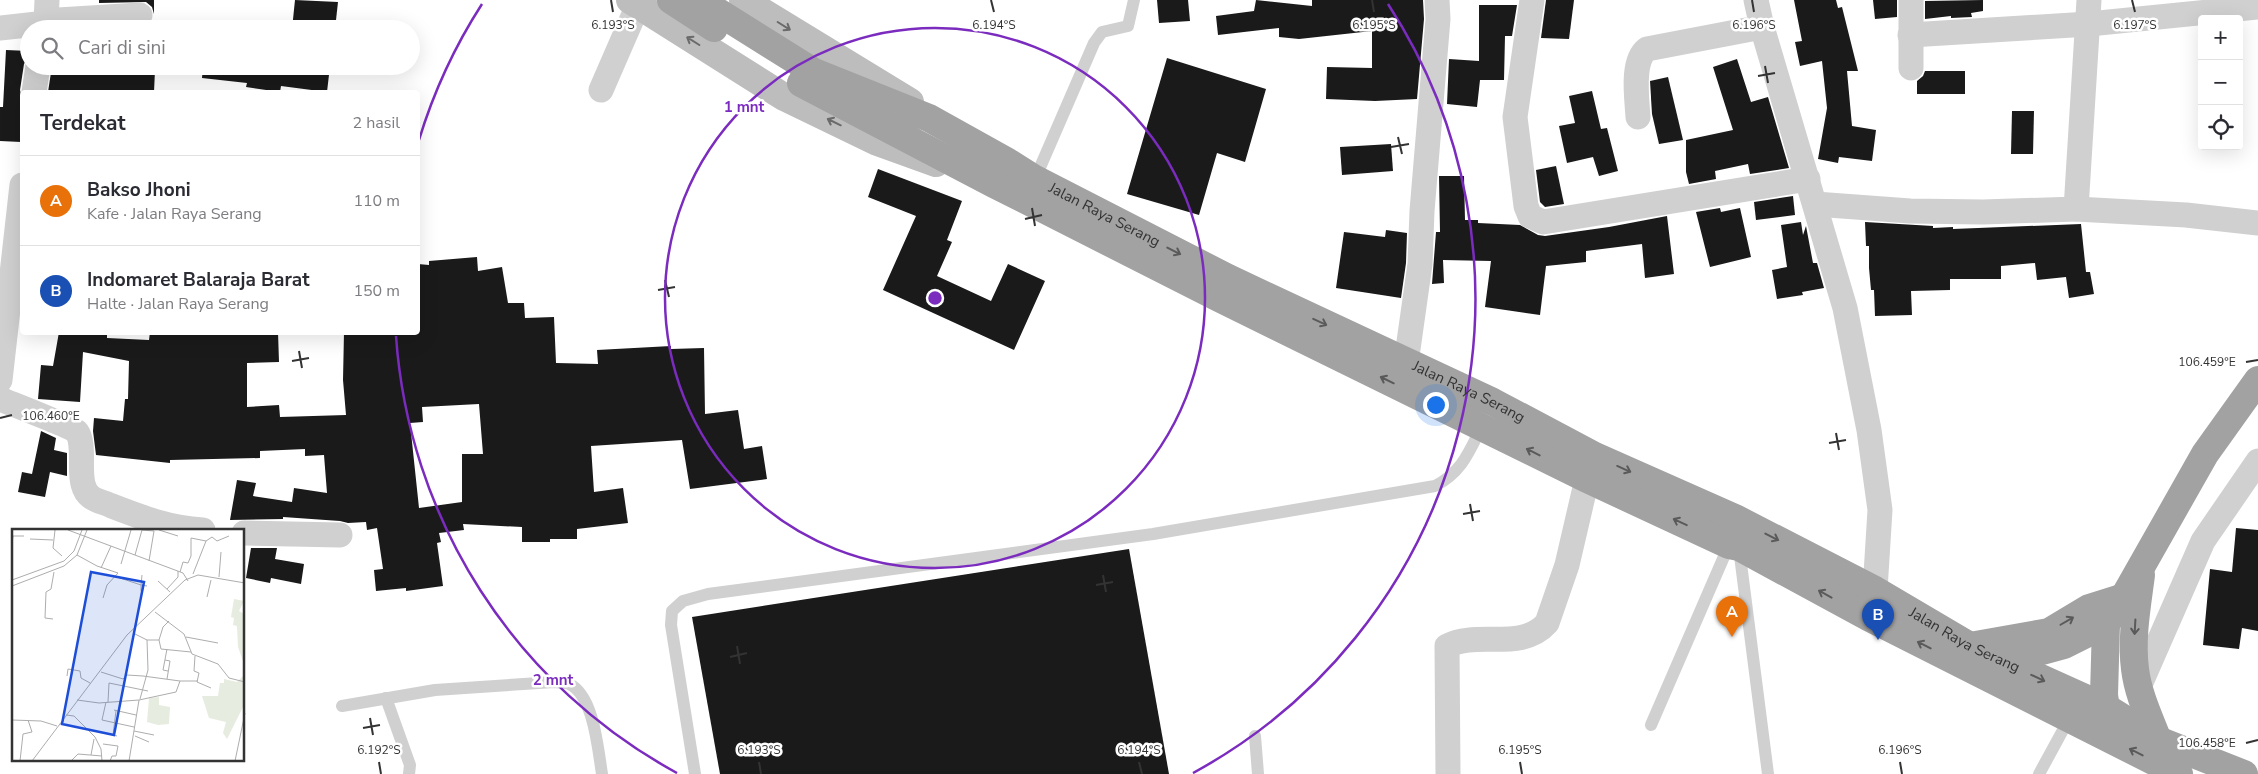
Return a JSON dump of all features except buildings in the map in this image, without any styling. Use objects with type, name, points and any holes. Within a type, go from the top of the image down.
[{"type":"highway","name":"Jalan Raya Serang","points":[[671,0],[994,184],[1219,298],[1488,414],[1591,467],[1868,617],[1969,657],[2004,662],[2105,707],[2158,740],[2244,774]]},
{"type":"highway","name":"Jalan Raya Serang","points":[[700,0],[810,79],[929,118],[1035,179],[1228,278],[1406,363],[1488,414]]},
{"type":"highway","points":[[2004,662],[2064,645],[2106,624],[2124,597],[2205,454],[2258,380]]},
{"type":"highway","name":"Jalan Raya Serang","points":[[1591,467],[1735,518],[1876,590],[1969,657],[2069,719],[2179,774]]},
{"type":"highway","points":[[2143,561],[2134,646],[2134,668],[2138,687],[2158,740]]},
{"type":"highway","points":[[1969,657],[2049,632],[2089,608],[2124,597]]},
{"type":"highway","points":[[2106,624],[2105,707],[2110,738]]},
{"type":"main road","points":[[751,2],[1008,162]]},
{"type":"main road","points":[[634,3],[784,97],[874,141],[994,184]]},
{"type":"street","points":[[1406,363],[1420,264],[1422,211],[1438,19],[1436,0]]},
{"type":"street","points":[[1532,0],[1515,117],[1526,206],[1530,216],[1543,222],[1808,179]]},
{"type":"street","points":[[1756,0],[1762,27],[1845,308],[1877,478],[1880,510],[1876,590],[1868,617]]},
{"type":"street","points":[[1911,68],[1912,0]]},
{"type":"street","points":[[601,90],[634,3]]},
{"type":"street","points":[[1910,35],[2089,12],[2258,7]]},
{"type":"street","points":[[2076,209],[2089,12]]},
{"type":"street","points":[[33,20],[46,17],[64,19],[140,15]]},
{"type":"street","points":[[0,28],[20,23]]},
{"type":"street","points":[[1638,117],[1636,77],[1640,58],[1647,49],[1762,27]]},
{"type":"street","points":[[34,90],[37,75]]},
{"type":"street","points":[[0,380],[20,203]]},
{"type":"street","points":[[1815,204],[1910,212],[2076,209],[2186,215],[2258,223]]},
{"type":"street","points":[[0,399],[40,417],[72,427],[82,443],[80,452],[83,483],[90,497],[167,526],[194,529]]},
{"type":"street","points":[[2138,687],[2202,541],[2258,461]]},
{"type":"street","points":[[1448,774],[1447,646],[1470,641],[1507,640],[1542,628],[1547,623],[1567,565],[1591,467]]},
{"type":"street","points":[[245,533],[340,534]]},
{"type":"lane","points":[[1035,179],[1094,43],[1102,32],[1128,26],[1134,0]]},
{"type":"lane","points":[[695,774],[671,625],[672,612],[684,600],[708,594],[1153,534],[1435,486],[1451,478],[1468,454],[1488,414]]},
{"type":"lane","points":[[1735,518],[1734,546],[1768,774]]},
{"type":"lane","points":[[1651,725],[1734,546]]},
{"type":"lane","points":[[342,706],[435,690],[554,682],[569,684],[579,693],[590,709],[602,774]]},
{"type":"lane","points":[[386,698],[410,765],[409,774]]},
{"type":"lane","points":[[2039,774],[2069,719]]},
{"type":"lane","points":[[1255,736],[1258,774]]},
{"type":"place","name":"Bakso Jhoni","points":[[1732,637]]},
{"type":"place","name":"Indomaret Balaraja Barat","points":[[1878,640]]}]
